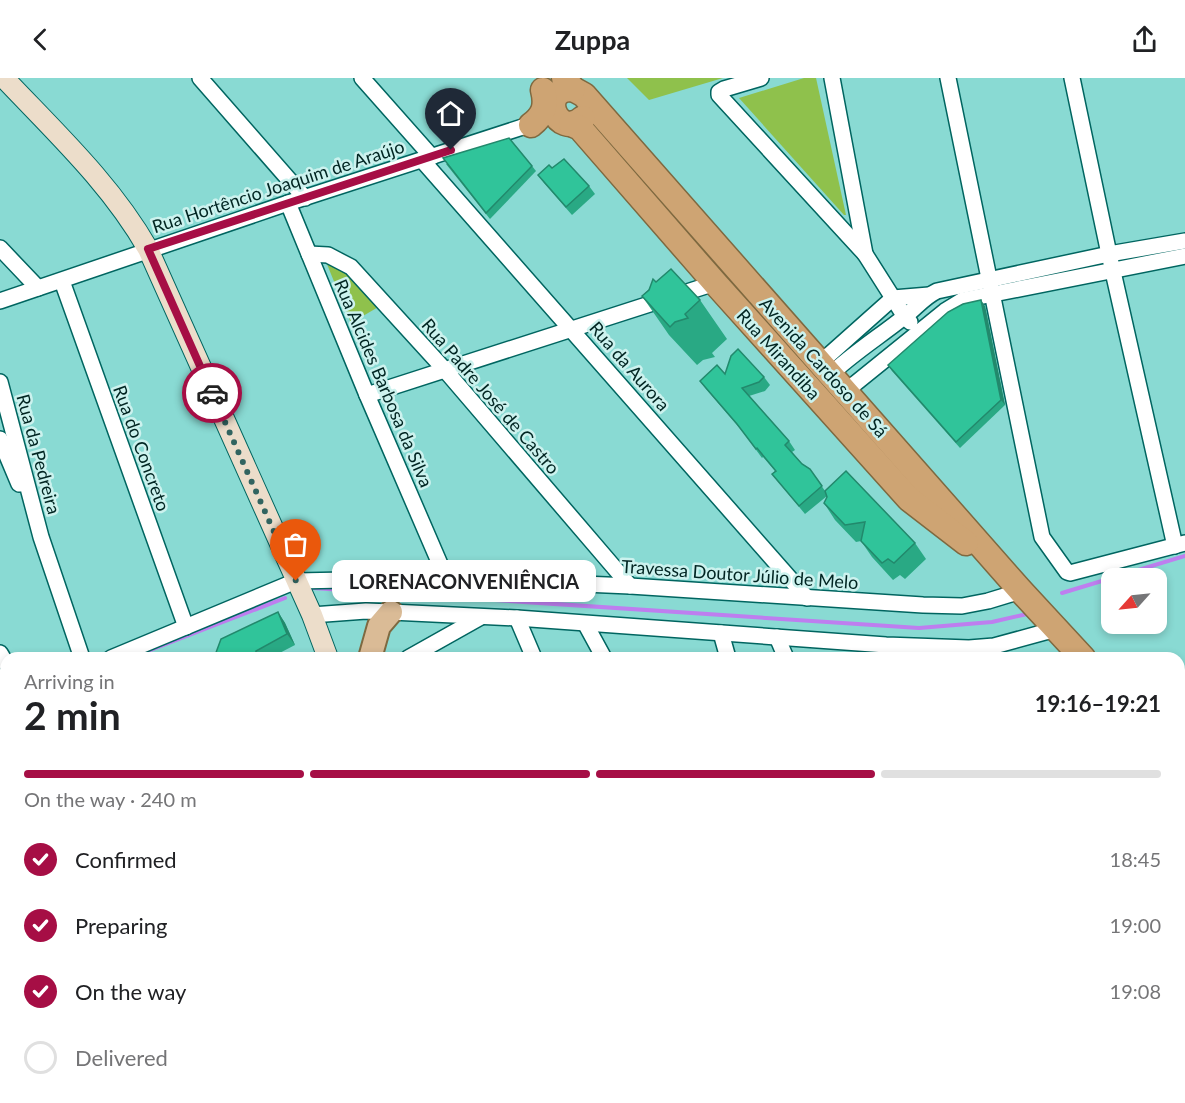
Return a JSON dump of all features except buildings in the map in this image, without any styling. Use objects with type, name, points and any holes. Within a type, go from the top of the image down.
[{"type":"highway","points":[[531,125],[551,103],[581,120],[585,116],[588,105],[574,89]]},
{"type":"highway","name":"Avenida Cardoso de Sá","points":[[574,89],[1077,652]]},
{"type":"highway","name":"Rua Mirandiba","points":[[551,103],[580,128],[715,283],[909,499],[1002,569]]},
{"type":"main road","points":[[4,78],[98,178],[125,213],[148,249],[312,615],[326,652]]},
{"type":"main road","points":[[372,652],[379,626],[392,612]]},
{"type":"street","points":[[200,78],[305,198]]},
{"type":"street","name":"Rua da Aurora","points":[[362,78],[571,328],[807,598]]},
{"type":"street","points":[[761,78],[724,89],[719,92],[719,95],[865,254],[904,317],[920,333]]},
{"type":"street","points":[[832,78],[865,254]]},
{"type":"street","points":[[948,78],[1039,528],[1046,544],[1070,573],[1180,545],[1109,254],[1072,78]]},
{"type":"street","name":"Rua Hortêncio Joaquim de Araújo","points":[[0,300],[62,281],[148,249],[288,202],[531,125]]},
{"type":"street","name":"Rua Alcides Barbosa da Silva","points":[[288,202],[367,395],[446,578]]},
{"type":"street","points":[[832,376],[920,333],[957,303],[991,286],[1109,254],[1185,242]]},
{"type":"street","points":[[0,248],[38,288]]},
{"type":"street","name":"Rua Padre José de Castro","points":[[309,254],[328,255],[351,267],[445,370],[630,586]]},
{"type":"street","points":[[832,376],[893,298],[929,295],[946,288],[991,286],[1113,270],[1185,256]]},
{"type":"street","name":"Rua do Concreto","points":[[62,281],[186,627]]},
{"type":"street","points":[[367,395],[715,283]]},
{"type":"street","points":[[832,376],[847,359],[904,317],[929,295]]},
{"type":"street","name":"Rua da Pedreira","points":[[1,387],[41,537],[80,652]]},
{"type":"street","name":"Rua da Pedreira","points":[[0,439],[41,537]]},
{"type":"street","name":"Travessa Doutor Júlio de Melo","points":[[126,652],[296,581],[446,578],[630,586],[962,606],[988,602],[1022,591]]},
{"type":"street","points":[[312,615],[366,611],[516,618],[777,638],[889,652],[994,646],[1056,629]]},
{"type":"street","points":[[418,652],[481,616]]},
{"type":"street","points":[[516,618],[531,652]]},
{"type":"street","points":[[586,625],[601,652]]},
{"type":"street","points":[[721,633],[727,652]]},
{"type":"street","points":[[777,638],[783,652]]},
{"type":"green space","points":[[627,78],[723,78],[649,100]]},
{"type":"green space","points":[[804,78],[816,78],[846,215],[739,98]]},
{"type":"green space","points":[[327,247],[336,251],[380,306],[351,323],[322,252]]},
{"type":"waterway","points":[[1062,593],[1185,556]]},
{"type":"waterway","points":[[313,588],[919,628],[992,622],[1027,614]]},
{"type":"waterway","points":[[148,651],[285,598]]},
{"type":"way so far","points":[[212,393],[296,581]]},
{"type":"place","name":"LORENACONVENIÊNCIA","points":[[296,581]]},
{"type":"route","points":[[212,393],[148,249],[451,150]]}]
